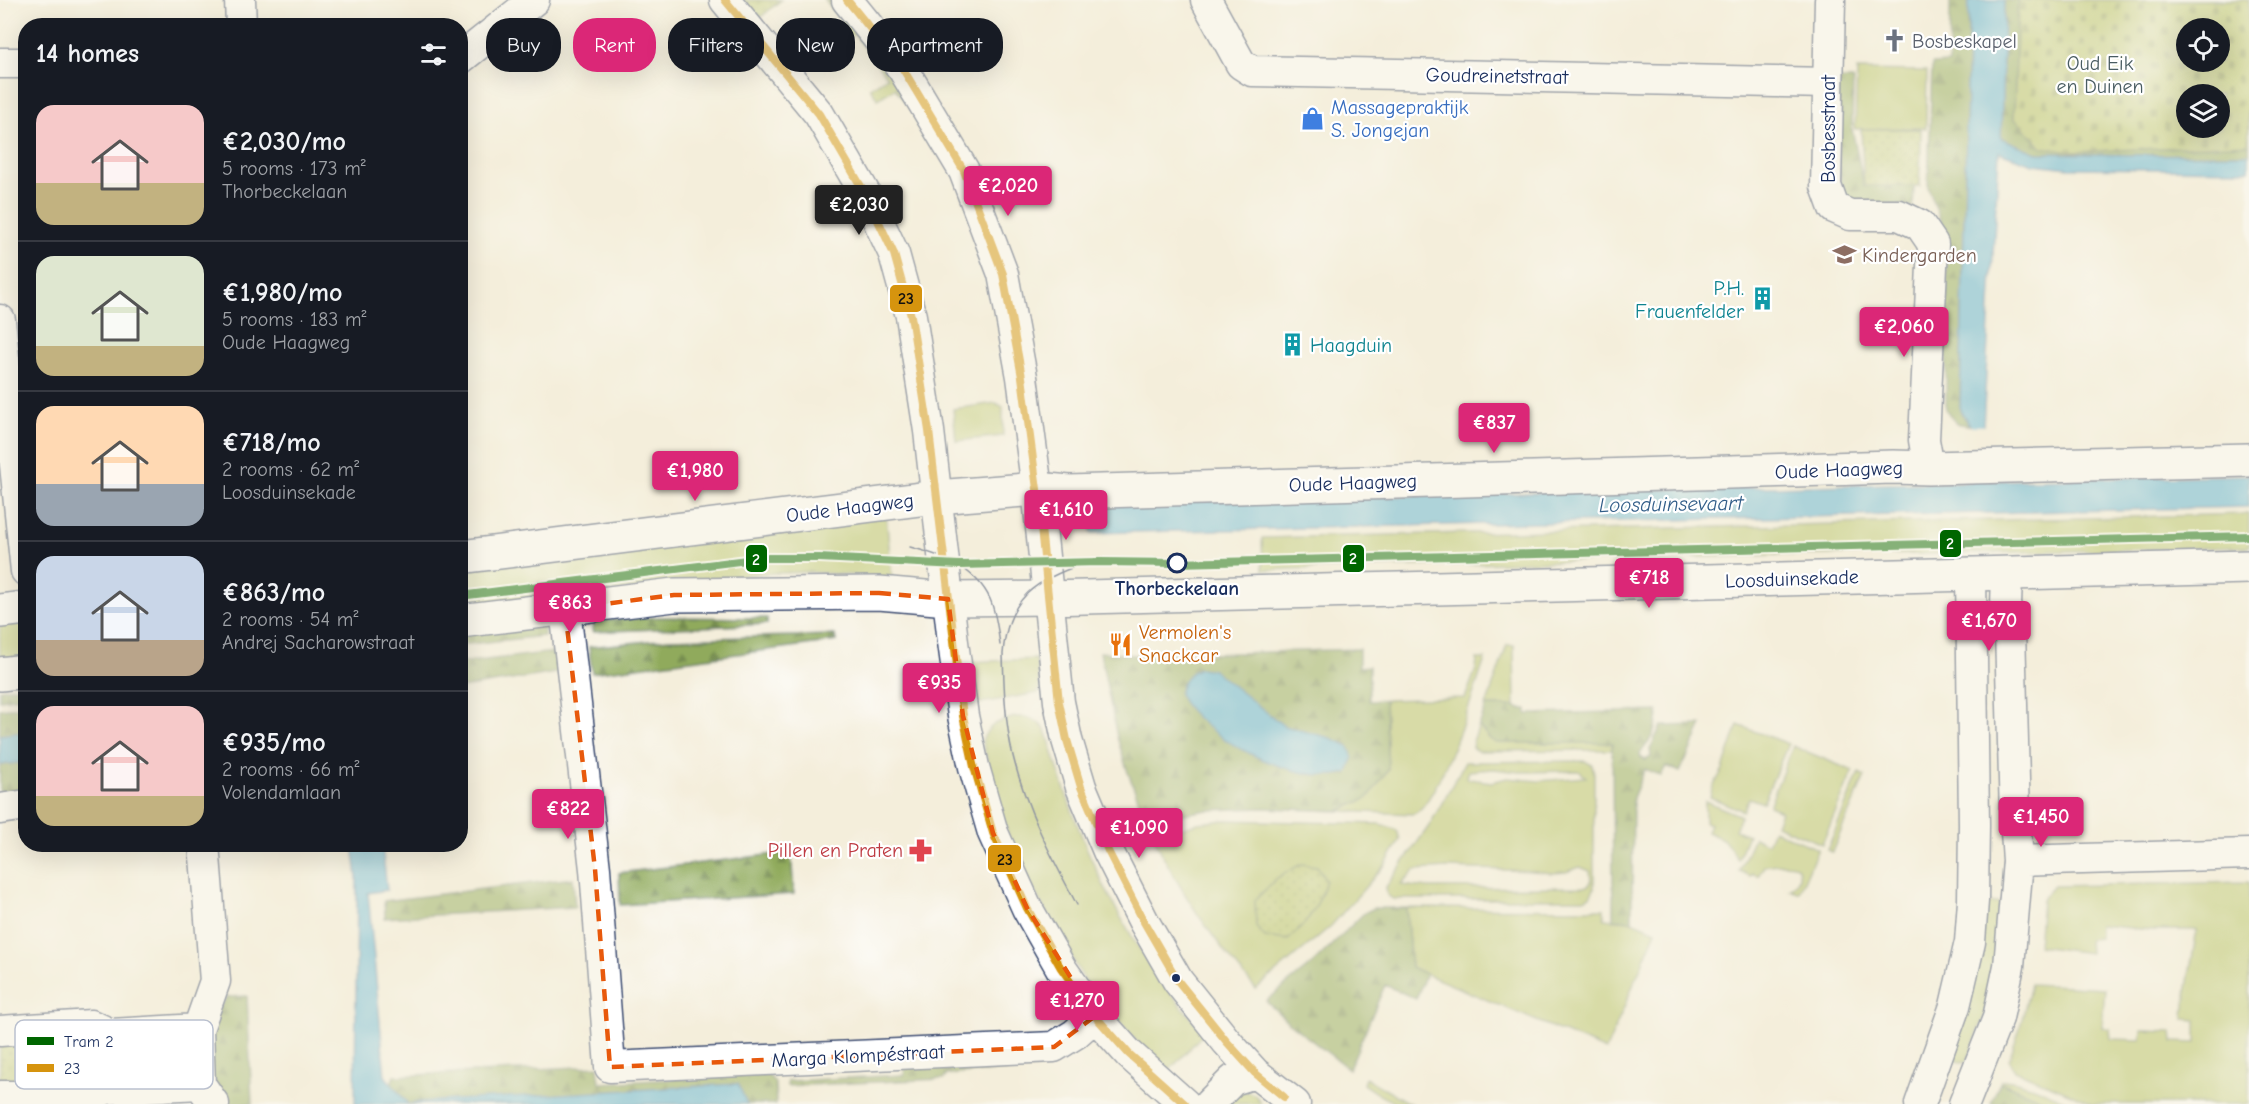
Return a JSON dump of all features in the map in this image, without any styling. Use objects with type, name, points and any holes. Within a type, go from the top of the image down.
[{"type":"main road","name":"Oude Haagweg","points":[[468,556],[936,497],[1037,489],[1069,492],[1893,467],[1995,467],[2249,460]]},
{"type":"main road","name":"Loosduinsekade","points":[[1047,598],[2249,567]]},
{"type":"main road","points":[[468,620],[674,595],[879,593],[948,599],[1047,598]]},
{"type":"main road","points":[[0,610],[18,609]]},
{"type":"main road","points":[[0,674],[18,672]]},
{"type":"street","points":[[240,0],[241,18]]},
{"type":"street","points":[[468,53],[534,0]]},
{"type":"street","points":[[725,0],[819,114],[866,195],[894,254],[911,316],[929,431],[963,716],[974,767],[993,833],[1027,908],[1061,968],[1095,1016],[1129,1054],[1185,1104]]},
{"type":"street","points":[[847,0],[903,69],[964,171],[1004,274],[1022,377],[1037,489],[1059,702],[1067,740],[1082,787],[1107,851],[1178,981],[1227,1042],[1255,1073],[1287,1102]]},
{"type":"street","name":"Goudreinetstraat","points":[[1206,0],[1241,64],[1252,71],[1827,83]]},
{"type":"street","name":"Bosbesstraat","points":[[1830,0],[1826,186],[1834,208],[1850,214],[1899,215],[1920,225],[1934,244],[1924,440],[1939,468]]},
{"type":"street","points":[[0,63],[18,63]]},
{"type":"street","points":[[0,320],[18,494]]},
{"type":"street","points":[[1920,1104],[1955,1006],[1970,942],[1973,901],[1971,573]]},
{"type":"street","points":[[1964,1104],[1998,1018],[2009,966],[2018,861],[2014,817],[2010,630],[2006,606],[2007,574]]},
{"type":"street","name":"Marga Klompéstraat","points":[[565,609],[595,869],[610,1067],[1054,1047],[1075,1034],[1095,1016]]},
{"type":"street","points":[[1972,626],[2010,630]]},
{"type":"street","points":[[0,809],[18,807]]},
{"type":"street","points":[[201,1020],[215,981],[205,852]]},
{"type":"street","points":[[2018,861],[2249,854]]},
{"type":"street","points":[[0,1031],[15,1030]]},
{"type":"street","points":[[1209,1104],[1233,1080],[1255,1073]]},
{"type":"street","points":[[0,1096],[89,1096],[107,1089],[207,1094]]},
{"type":"highlighted area","points":[[879,593],[948,599],[963,716],[993,833],[1027,908],[1095,1016],[1054,1047],[610,1067],[595,869],[565,609],[674,595]]},
{"type":"green space","points":[[737,0],[781,0],[760,18],[752,18]]},
{"type":"green space","points":[[825,0],[836,0],[850,18],[840,18]]},
{"type":"green space","points":[[1950,0],[1969,0],[1960,410],[1970,426],[1956,423],[1946,410],[1947,245],[1945,233],[1928,187],[1932,64],[1949,63]]},
{"type":"green space","points":[[2004,0],[2018,0],[2014,118],[2070,152],[2249,144],[2249,154],[2036,153],[2001,138]]},
{"type":"green space","name":"Oud Eik en Duinen","points":[[2018,0],[2249,0],[2249,144],[2070,152],[2042,147],[2014,118]]},
{"type":"green space","points":[[855,24],[867,39],[867,51],[855,35]]},
{"type":"green space","points":[[1857,70],[1927,71],[1926,128],[1855,129]]},
{"type":"green space","points":[[883,72],[892,72],[911,110],[895,88],[878,99],[870,88],[887,77]]},
{"type":"green space","points":[[1836,79],[1853,79],[1852,129],[1864,185],[1914,186],[1913,207],[1850,201],[1841,196]]},
{"type":"green space","points":[[1861,129],[1921,129],[1920,186],[1864,186]]},
{"type":"green space","points":[[996,403],[1003,407],[1003,436],[956,441],[953,409]]},
{"type":"green space","points":[[886,513],[892,578],[808,572],[757,574],[468,608],[468,563]]},
{"type":"green space","points":[[2249,514],[2249,547],[1781,555],[1263,570],[1262,538]]},
{"type":"green space","points":[[18,617],[18,662],[0,664],[0,619]]},
{"type":"green space","points":[[659,617],[767,618],[767,624],[593,632],[594,621]]},
{"type":"green space","points":[[544,623],[544,636],[468,644],[468,632]]},
{"type":"green space","points":[[835,635],[836,641],[592,673],[589,647],[669,639]]},
{"type":"green space","points":[[1507,645],[1514,645],[1515,706],[1486,706]]},
{"type":"green space","points":[[1359,649],[1359,667],[1369,666],[1369,701],[1385,700],[1388,770],[1368,798],[1338,811],[1263,808],[1208,810],[1178,815],[1148,825],[1117,737],[1100,652],[1148,656]],"holes":[[[1184,680],[1290,729],[1330,738],[1334,775],[1282,765],[1236,746],[1206,725],[1188,707],[1179,694]]]},
{"type":"green space","points":[[561,651],[562,672],[468,687],[468,662]]},
{"type":"green space","points":[[1036,659],[1040,687],[1038,693],[981,703],[976,701],[968,662]]},
{"type":"green space","points":[[1477,659],[1485,659],[1465,719],[1444,769],[1423,806],[1413,814],[1338,811],[1368,798],[1388,770],[1385,700],[1465,698],[1476,669]]},
{"type":"green space","points":[[18,687],[18,697],[0,700],[0,689]]},
{"type":"green space","points":[[1486,706],[1515,706],[1527,709],[1527,714],[1658,711],[1653,734],[1640,753],[1641,758],[1645,760],[1651,757],[1650,749],[1661,726],[1702,725],[1680,772],[1666,766],[1661,776],[1645,769],[1633,798],[1632,921],[1613,919],[1612,743],[1496,743],[1479,726]]},
{"type":"green space","points":[[18,707],[18,733],[0,735],[0,709]]},
{"type":"green space","points":[[1015,717],[1034,720],[1047,733],[1067,797],[1103,884],[1134,940],[1159,977],[1204,1033],[1167,1073],[1141,1047],[1086,983],[1013,853],[982,741],[991,727]]},
{"type":"green space","points":[[1738,725],[1788,744],[1763,803],[1749,798],[1743,811],[1710,797],[1723,769]]},
{"type":"green space","points":[[1479,726],[1496,743],[1612,742],[1613,750],[1478,751],[1472,748]]},
{"type":"green space","points":[[1793,746],[1853,771],[1822,844],[1776,825],[1781,811],[1769,806]]},
{"type":"green space","points":[[1585,761],[1592,765],[1594,773],[1594,889],[1590,896],[1584,899],[1393,899],[1387,895],[1386,887],[1429,826],[1465,762]],"holes":[[[1494,769],[1519,772],[1579,771],[1586,777],[1539,781],[1507,778],[1492,782],[1467,777],[1469,771]],[[1580,867],[1590,871],[1591,882],[1588,886],[1428,888],[1401,885],[1415,870],[1448,868],[1552,873],[1566,872]]]},
{"type":"green space","points":[[18,763],[18,801],[0,803],[0,765]]},
{"type":"green space","points":[[1859,773],[1865,776],[1832,852],[1827,850]]},
{"type":"green space","points":[[1705,801],[1741,816],[1735,830],[1748,835],[1738,859],[1723,839],[1707,832],[1710,824],[1705,822]]},
{"type":"green space","points":[[1226,820],[1381,824],[1397,830],[1400,840],[1385,865],[1331,926],[1256,989],[1199,916],[1175,878],[1153,836],[1198,823]]},
{"type":"green space","points":[[1773,830],[1818,849],[1799,893],[1790,889],[1799,879],[1797,866],[1781,864],[1764,866],[1758,876],[1739,871],[1754,837],[1767,844]]},
{"type":"green space","points":[[791,852],[794,894],[620,905],[619,873]]},
{"type":"green space","points":[[1301,864],[1317,866],[1326,880],[1320,898],[1307,920],[1288,940],[1265,937],[1256,927],[1255,900],[1277,878]]},
{"type":"green space","points":[[573,878],[575,907],[385,918],[384,901]]},
{"type":"green space","points":[[2249,882],[2249,1104],[2094,1104],[2015,1070],[2009,1059],[2031,984],[2105,988],[2102,1028],[2110,1029],[2111,1039],[2141,1040],[2142,1031],[2172,1032],[2173,1042],[2196,1043],[2196,1020],[2184,1019],[2197,930],[2152,930],[2099,925],[2099,938],[2089,939],[2090,953],[2038,946],[2042,900],[2053,886]]},
{"type":"green space","points":[[1985,903],[2005,903],[1990,1001],[1967,1062],[1961,1063],[1952,1058]]},
{"type":"green space","points":[[1374,908],[1406,908],[1411,967],[1426,974],[1416,999],[1385,985],[1349,1069],[1290,1024],[1266,1001],[1312,964],[1364,913]]},
{"type":"green space","points":[[1406,908],[1604,909],[1604,919],[1632,921],[1656,931],[1606,1050],[1411,968]]},
{"type":"green space","points":[[247,996],[252,1104],[223,1104],[211,1092],[211,1089],[213,1089],[213,1020],[209,1020],[227,997]]},
{"type":"green space","points":[[15,1033],[15,1089],[59,1089],[0,1099],[0,1034]]},
{"type":"green space","points":[[1047,1056],[1047,1067],[947,1075],[944,1079],[787,1086],[787,1081],[904,1075],[905,1064]]},
{"type":"green space","points":[[598,1066],[600,1083],[767,1074],[775,1082],[776,1104],[747,1104],[738,1084],[408,1104],[391,1084],[394,1076]]},
{"type":"green space","points":[[1365,1078],[1411,1104],[1397,1103],[1380,1096],[1363,1084]]},
{"type":"green space","points":[[2001,1080],[2028,1085],[2072,1104],[2052,1104],[2000,1082]]},
{"type":"green space","points":[[2000,1082],[2052,1104],[1991,1104]]},
{"type":"green space","points":[[1238,1091],[1253,1093],[1261,1104],[1224,1104]]},
{"type":"water","name":"Loosduinsevaart","points":[[1969,0],[2004,0],[2001,138],[2036,153],[2249,154],[2249,170],[2069,168],[2033,164],[1999,152],[1983,426],[1983,481],[2249,475],[2249,507],[1091,533],[1089,504],[1971,482],[1970,426],[1960,410]]},
{"type":"water","points":[[1200,668],[1213,670],[1284,726],[1344,744],[1349,748],[1353,758],[1348,772],[1329,775],[1305,773],[1254,756],[1229,742],[1190,710],[1179,694],[1186,678]]},
{"type":"water","points":[[18,733],[18,763],[0,765],[0,735]]},
{"type":"water","points":[[354,852],[383,852],[387,890],[368,893],[385,1076],[408,1104],[355,1104],[357,877]]},
{"type":"water","points":[[738,1084],[747,1104],[409,1104],[420,1102]]},
{"type":"pier","points":[[1967,426],[1986,426],[1986,478],[1968,479]]},
{"type":"tram line","name":"2","points":[[468,595],[763,558],[819,558],[959,565],[1177,563],[2249,536]]},
{"type":"tram line","points":[[910,547],[956,564],[976,579],[984,588],[992,604],[1000,645]]},
{"type":"tram line","points":[[1077,905],[1040,833],[1018,776],[1008,731],[1003,654],[1011,618],[1027,594],[1052,576],[1086,563]]},
{"type":"transit line","name":"23","points":[[725,0],[819,114],[866,195],[894,254],[911,316],[929,431],[963,716],[974,767],[993,833],[1027,908],[1061,968],[1095,1016],[1129,1054],[1185,1104]]},
{"type":"transit line","name":"23","points":[[847,0],[903,69],[964,171],[1003,274],[1022,377],[1037,489],[1059,702],[1081,787],[1108,851],[1144,922],[1178,981],[1255,1073],[1284,1097]]},
{"type":"place","name":"Bosbeskapel","points":[[1894,41]]},
{"type":"place","name":"Massagepraktijk S. Jongejan","points":[[1313,119]]},
{"type":"place","name":"Kindergarden","points":[[1844,255]]},
{"type":"place","name":"P.H. Frauenfelder","points":[[1762,299]]},
{"type":"place","name":"Haagduin","points":[[1292,345]]},
{"type":"place","name":"Thorbeckelaan","points":[[1177,563]]},
{"type":"place","name":"Vermolen's Snackcar","points":[[1121,644]]},
{"type":"place","name":"Pillen en Praten","points":[[921,850]]}]
